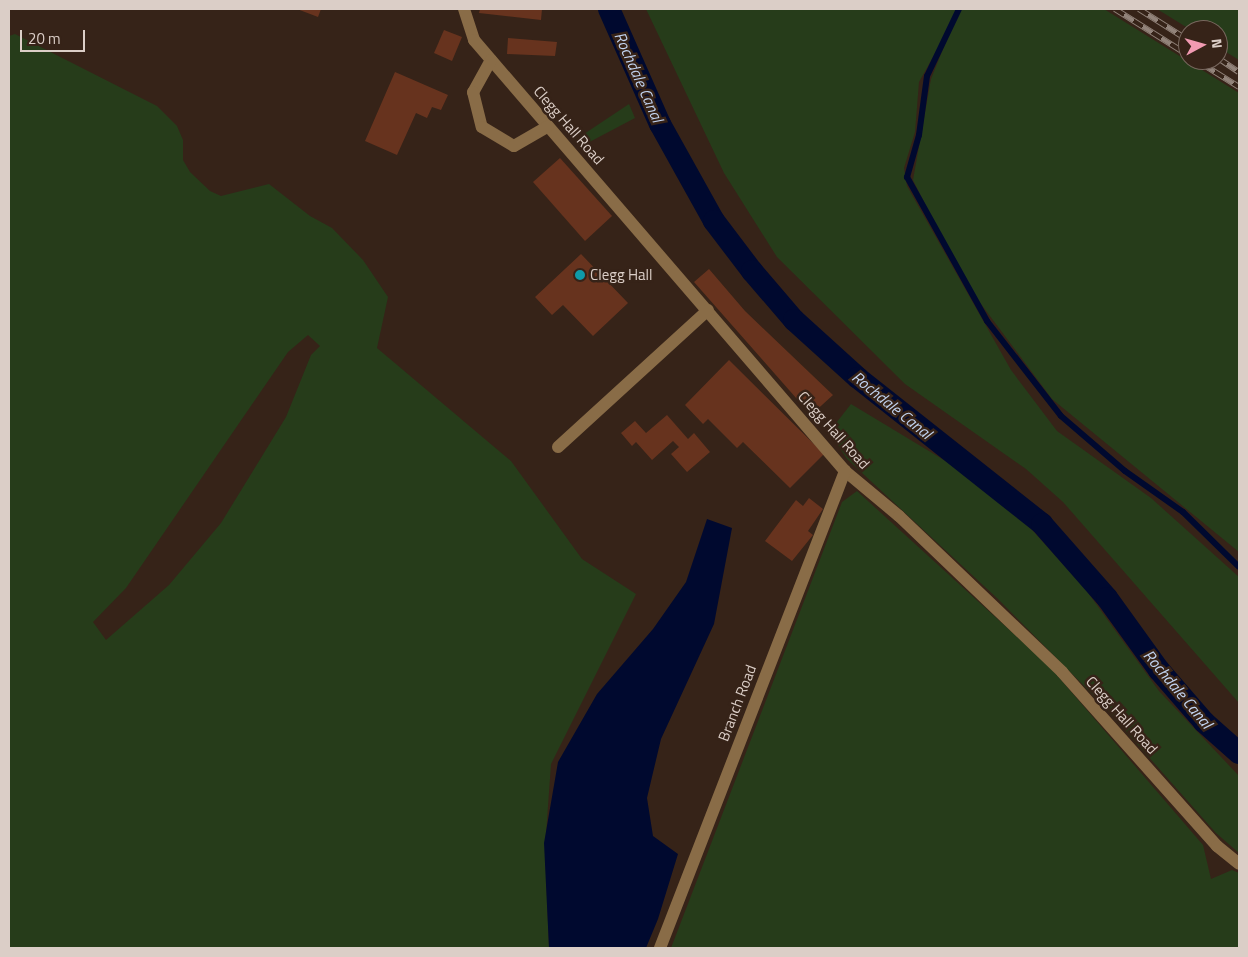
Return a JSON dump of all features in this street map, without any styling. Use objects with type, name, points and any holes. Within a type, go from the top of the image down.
[{"type":"street","name":"Clegg Hall Road","points":[[464,9],[474,40],[845,471],[899,516],[1062,672],[1217,846],[1239,864]]},
{"type":"street","points":[[491,60],[473,92],[482,127],[514,146],[548,126]]},
{"type":"street","points":[[558,447],[708,310]]},
{"type":"street","name":"Branch Road","points":[[660,948],[845,471]]},
{"type":"green space","points":[[646,9],[1104,9],[1178,55],[1178,70],[1202,70],[1239,93],[1239,552],[1052,399],[963,280],[913,180],[931,79],[957,14],[919,82],[915,132],[904,168],[907,186],[1011,370],[1057,431],[1151,498],[1239,577],[1239,703],[1063,502],[1026,469],[905,384],[777,257],[724,173]]},
{"type":"green space","points":[[1157,9],[1239,9],[1239,60],[1228,53],[1228,20],[1178,20],[1178,22]]},
{"type":"green space","points":[[15,34],[157,106],[177,126],[183,140],[183,160],[190,172],[210,191],[221,196],[269,184],[310,216],[332,228],[363,260],[388,297],[377,348],[511,461],[582,559],[636,594],[551,764],[545,848],[549,948],[9,948],[9,36]],"holes":[[[308,335],[320,346],[311,355],[286,417],[221,523],[169,585],[106,640],[93,622],[126,588],[288,352]]]},
{"type":"green space","points":[[629,104],[635,118],[580,147],[575,140]]},
{"type":"green space","points":[[851,404],[962,471],[1025,522],[1086,590],[1159,691],[1239,776],[1239,853],[1216,833],[1100,702],[998,599],[847,459],[829,432]]},
{"type":"green space","points":[[857,491],[1049,666],[1203,845],[1211,879],[1232,870],[1239,873],[1239,948],[671,948],[842,502]]},
{"type":"water","points":[[707,519],[732,528],[714,624],[661,739],[647,798],[653,836],[678,854],[658,919],[646,948],[549,948],[544,843],[558,762],[597,694],[653,629],[686,582]]},
{"type":"building","points":[[297,9],[321,9],[318,17]]},
{"type":"building","points":[[480,9],[542,9],[541,20],[479,13]]},
{"type":"building","points":[[444,30],[462,37],[452,61],[434,53]]},
{"type":"building","points":[[508,38],[557,42],[555,56],[507,54]]},
{"type":"building","points":[[395,72],[448,95],[441,110],[432,107],[427,118],[416,113],[397,155],[365,141]]},
{"type":"building","points":[[560,158],[612,216],[585,241],[533,182]]},
{"type":"building","name":"Clegg Hall","points":[[581,254],[628,303],[593,336],[563,305],[552,315],[535,297]]},
{"type":"building","points":[[709,269],[745,311],[833,395],[811,415],[694,282]]},
{"type":"building","points":[[729,360],[824,454],[790,488],[743,442],[737,448],[708,419],[703,424],[685,405]]},
{"type":"building","points":[[667,415],[688,439],[694,433],[710,452],[687,472],[671,454],[679,447],[673,441],[652,460],[636,442],[632,446],[621,433],[635,421],[646,433]]},
{"type":"building","points":[[809,498],[823,509],[808,531],[813,535],[792,561],[765,541],[796,500],[803,506]]},
{"type":"waterway","name":"Rochdale Canal","points":[[609,9],[660,124],[714,221],[752,271],[794,320],[858,378],[1042,524],[1107,598],[1159,670],[1204,722],[1239,753]]},
{"type":"waterway","points":[[959,9],[927,76],[919,135],[907,177],[987,321],[1061,416],[1125,471],[1183,512],[1239,567]]},
{"type":"railway","points":[[1115,9],[1178,49]]},
{"type":"railway","points":[[1139,9],[1178,34]]},
{"type":"railway","points":[[1228,65],[1239,72]]},
{"type":"railway","points":[[1212,70],[1239,87]]},
{"type":"place","name":"Clegg Hall","points":[[580,275]]}]
